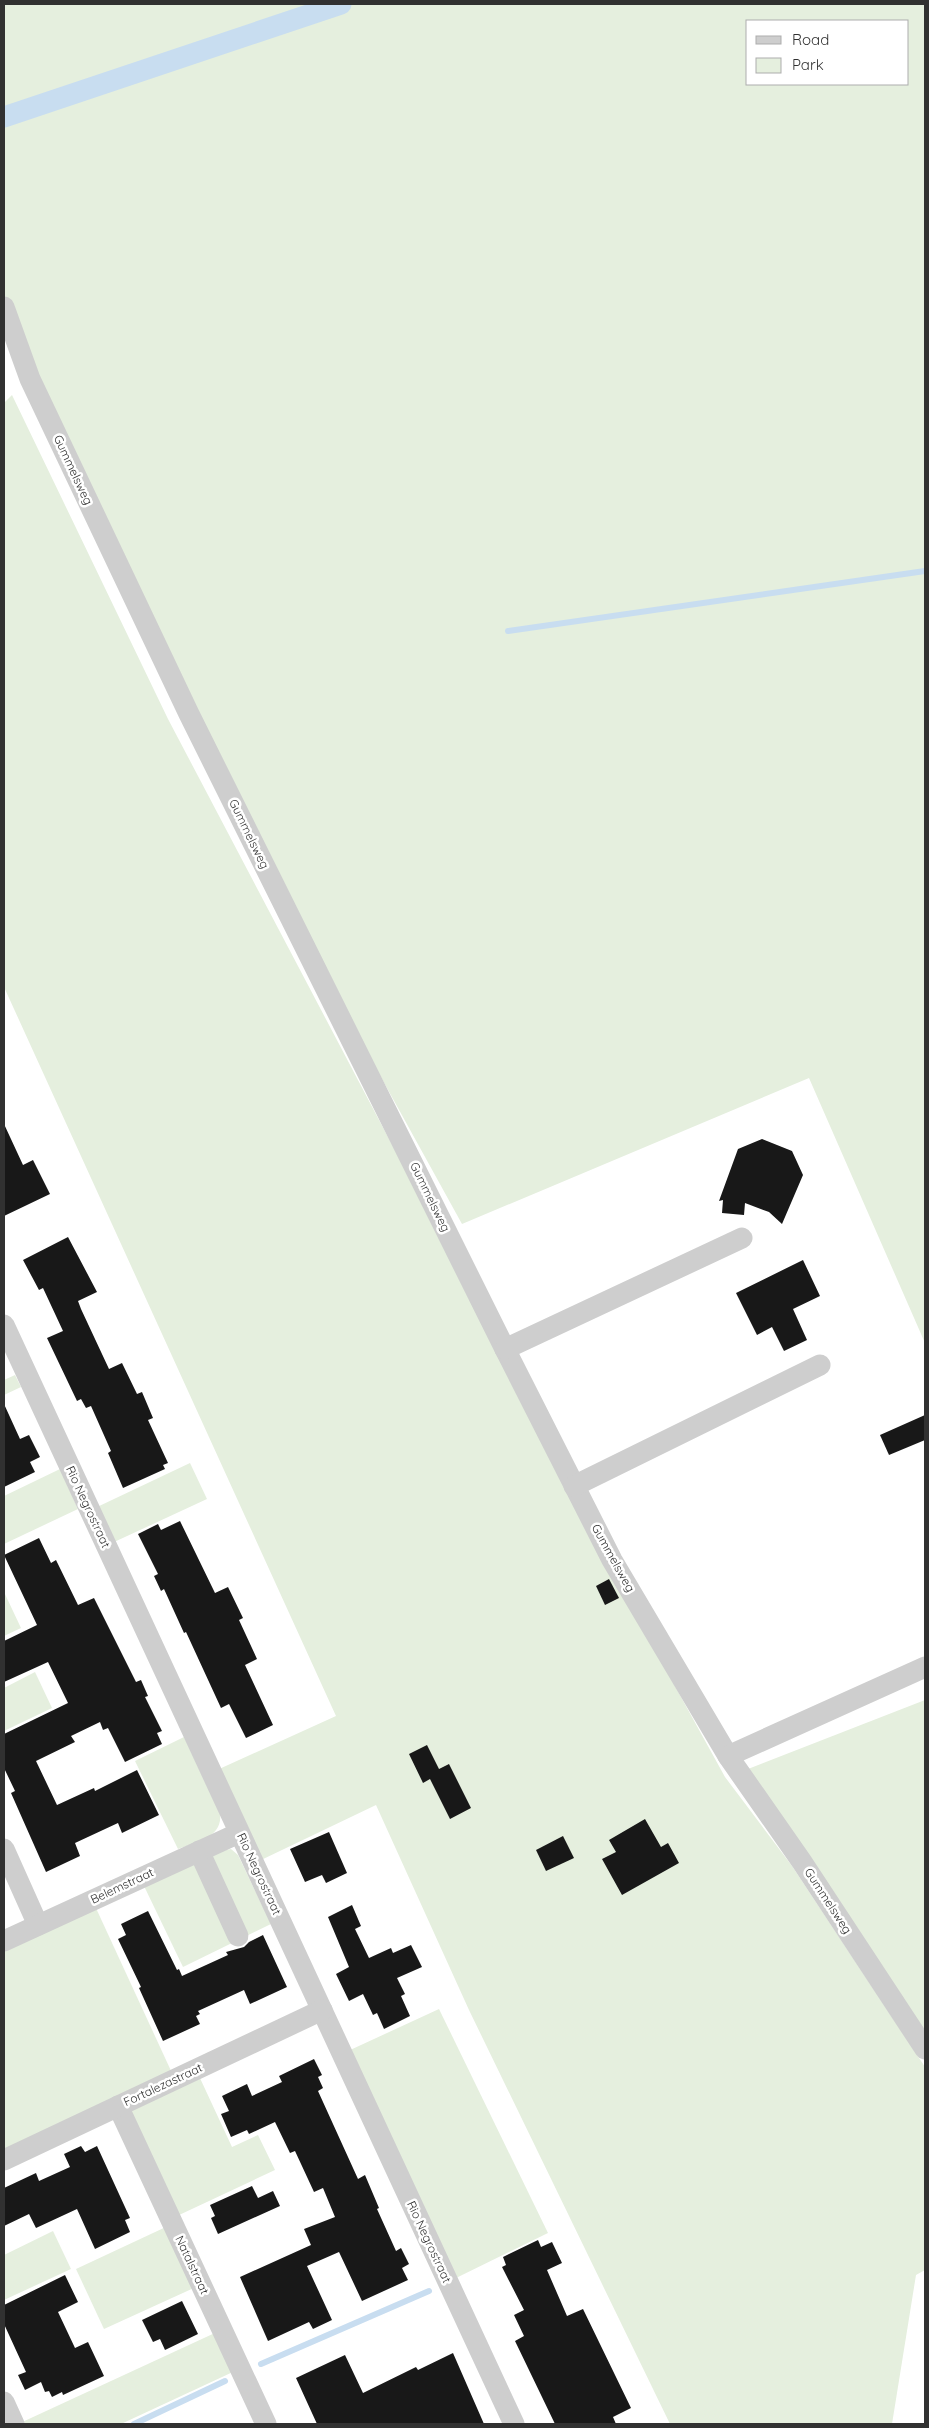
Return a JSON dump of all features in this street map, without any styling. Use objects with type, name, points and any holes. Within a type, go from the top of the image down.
[{"type":"street","name":"Gummelsweg","points":[[4,306],[30,379],[185,705],[612,1560],[728,1756],[802,1862],[925,2049]]},
{"type":"street","points":[[505,1349],[742,1238]]},
{"type":"street","name":"Rio Negrostraat","points":[[4,1325],[514,2424]]},
{"type":"street","points":[[574,1486],[820,1365]]},
{"type":"street","points":[[728,1756],[925,1667]]},
{"type":"street","name":"Belemstraat","points":[[4,1941],[240,1833]]},
{"type":"street","points":[[4,1849],[38,1925]]},
{"type":"street","points":[[199,1851],[238,1936]]},
{"type":"street","name":"Fortalezastraat","points":[[4,2160],[322,2010]]},
{"type":"street","name":"Natalstraat","points":[[118,2106],[266,2424]]},
{"type":"street","points":[[4,2402],[14,2424]]},
{"type":"green space","points":[[4,4],[925,4],[925,1343],[809,1078],[462,1224],[179,711],[4,332]]},
{"type":"green space","points":[[12,395],[168,719],[439,1234],[606,1561],[725,1777],[792,1866],[925,2067],[925,2270],[916,2275],[892,2424],[670,2424],[469,2010],[376,1805],[259,1861],[217,1770],[336,1716],[4,987],[4,403]]},
{"type":"green space","points":[[15,1375],[21,1387],[4,1395],[4,1380]]},
{"type":"green space","points":[[190,1463],[207,1499],[112,1543],[95,1508]]},
{"type":"green space","points":[[60,1469],[78,1509],[4,1544],[4,1496]]},
{"type":"green space","points":[[4,1592],[21,1628],[4,1636]]},
{"type":"green space","points":[[35,1672],[52,1708],[4,1731],[4,1688]]},
{"type":"green space","points":[[925,1700],[925,2034],[748,1769]]},
{"type":"green space","points":[[184,1737],[220,1814],[220,1822],[213,1833],[207,1838],[178,1849],[135,1761]]},
{"type":"green space","points":[[231,1849],[238,1855],[271,1924],[183,1967],[144,1886],[221,1851]]},
{"type":"green space","points":[[95,1906],[172,2073],[4,2153],[4,1949]]},
{"type":"green space","points":[[439,2009],[548,2233],[454,2279],[348,2051]]},
{"type":"green space","points":[[199,2076],[232,2147],[258,2135],[275,2170],[177,2216],[131,2111]]},
{"type":"green space","points":[[168,2226],[196,2287],[104,2329],[76,2269]]},
{"type":"green space","points":[[53,2231],[71,2269],[4,2300],[4,2255]]},
{"type":"green space","points":[[217,2332],[235,2371],[121,2424],[18,2424]]},
{"type":"building","points":[[4,1124],[23,1165],[33,1160],[50,1194],[4,1216]]},
{"type":"building","points":[[762,1139],[792,1151],[803,1175],[782,1224],[769,1212],[745,1203],[744,1215],[722,1213],[723,1200],[719,1201],[738,1149]]},
{"type":"building","points":[[68,1237],[97,1292],[78,1301],[81,1309],[109,1369],[122,1363],[137,1394],[142,1392],[153,1418],[148,1420],[168,1463],[163,1465],[165,1469],[123,1488],[108,1453],[111,1451],[91,1406],[86,1408],[81,1399],[77,1401],[47,1338],[63,1331],[43,1288],[39,1290],[23,1260]]},
{"type":"building","points":[[803,1260],[820,1296],[793,1309],[807,1340],[784,1351],[772,1327],[757,1335],[736,1293]]},
{"type":"building","points":[[4,1404],[20,1439],[29,1435],[40,1457],[30,1462],[35,1472],[4,1487]]},
{"type":"building","points":[[925,1415],[925,1440],[889,1455],[880,1435]]},
{"type":"building","points":[[180,1521],[215,1593],[228,1587],[243,1618],[239,1620],[257,1659],[245,1665],[273,1725],[246,1738],[229,1704],[221,1708],[164,1589],[161,1591],[154,1576],[158,1574],[138,1534],[158,1524],[161,1530]]},
{"type":"building","points":[[39,1538],[51,1563],[56,1560],[78,1605],[94,1598],[136,1682],[141,1680],[148,1696],[145,1697],[162,1731],[157,1733],[162,1744],[125,1762],[108,1728],[103,1730],[100,1722],[71,1736],[75,1742],[36,1761],[57,1805],[94,1788],[95,1791],[137,1770],[159,1815],[122,1833],[118,1823],[75,1843],[80,1856],[46,1872],[11,1793],[15,1791],[4,1768],[4,1734],[68,1703],[48,1662],[4,1682],[4,1641],[37,1625],[4,1555]]},
{"type":"building","points":[[609,1579],[619,1598],[605,1605],[596,1586]]},
{"type":"building","points":[[427,1745],[439,1769],[449,1764],[471,1808],[450,1819],[430,1779],[423,1783],[409,1754]]},
{"type":"building","points":[[645,1819],[661,1847],[668,1843],[679,1863],[622,1895],[602,1859],[616,1852],[609,1840]]},
{"type":"building","points":[[329,1832],[347,1873],[326,1883],[322,1875],[305,1882],[290,1849]]},
{"type":"building","points":[[563,1836],[574,1858],[546,1871],[536,1850]]},
{"type":"building","points":[[352,1905],[361,1926],[355,1929],[369,1958],[391,1948],[393,1953],[411,1945],[422,1967],[397,1978],[405,1994],[401,1996],[410,2016],[384,2029],[377,2013],[373,2015],[363,1994],[349,2001],[336,1974],[349,1967],[328,1917]]},
{"type":"building","points":[[148,1911],[177,1970],[179,1969],[182,1976],[228,1955],[226,1952],[244,1947],[249,1942],[263,1935],[287,1987],[250,2004],[244,1990],[198,2011],[200,2014],[196,2016],[200,2024],[163,2041],[139,1988],[141,1987],[118,1939],[126,1935],[121,1924]]},
{"type":"building","points":[[314,2059],[322,2075],[318,2077],[323,2088],[318,2091],[358,2179],[365,2175],[379,2208],[377,2209],[396,2251],[401,2248],[409,2264],[402,2268],[408,2280],[362,2301],[339,2252],[307,2266],[332,2320],[313,2329],[309,2322],[268,2341],[240,2277],[311,2245],[304,2229],[335,2217],[323,2188],[314,2192],[295,2151],[290,2153],[275,2122],[249,2134],[247,2130],[231,2137],[221,2114],[229,2111],[222,2096],[247,2084],[252,2096],[282,2082],[279,2076]]},
{"type":"building","points":[[81,2146],[85,2152],[97,2146],[130,2218],[125,2220],[130,2232],[95,2249],[77,2209],[36,2228],[29,2214],[4,2226],[4,2188],[36,2173],[39,2181],[70,2167],[64,2154]]},
{"type":"building","points":[[252,2186],[258,2198],[273,2191],[280,2206],[218,2234],[211,2218],[215,2216],[210,2205]]},
{"type":"building","points":[[538,2240],[541,2247],[552,2242],[562,2263],[547,2270],[567,2316],[583,2309],[631,2408],[613,2417],[616,2424],[555,2424],[515,2341],[524,2336],[514,2315],[524,2310],[502,2267],[506,2265],[503,2257]]},
{"type":"building","points":[[65,2275],[78,2302],[58,2312],[75,2348],[88,2342],[104,2376],[63,2395],[62,2392],[52,2397],[49,2391],[45,2392],[41,2382],[25,2390],[18,2375],[26,2372],[4,2324],[4,2305]]},
{"type":"building","points":[[182,2301],[198,2334],[165,2350],[160,2339],[153,2342],[142,2320]]},
{"type":"building","points":[[453,2353],[484,2424],[317,2424],[296,2378],[345,2355],[363,2393],[416,2367],[418,2370]]},
{"type":"waterway","points":[[4,117],[341,4]]},
{"type":"waterway","points":[[508,631],[925,571]]},
{"type":"waterway","points":[[261,2364],[429,2291]]},
{"type":"waterway","points":[[134,2424],[225,2381]]}]
